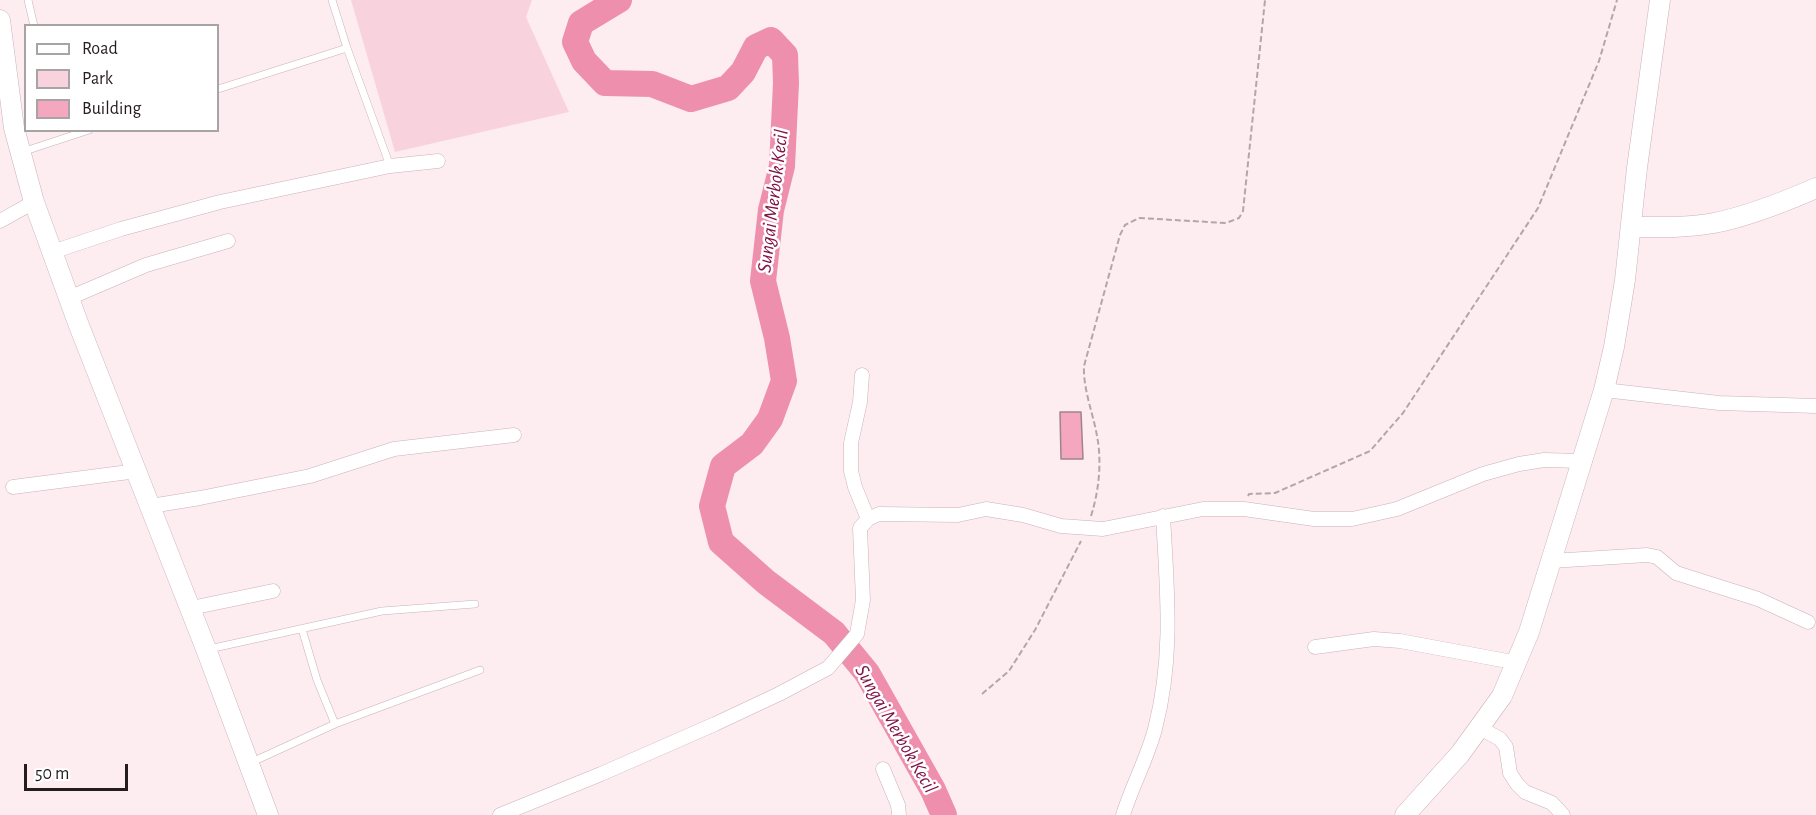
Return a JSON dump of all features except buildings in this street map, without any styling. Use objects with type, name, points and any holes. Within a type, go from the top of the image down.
[{"type":"street","points":[[1405,815],[1460,754],[1502,696],[1518,663],[1551,561],[1604,390],[1614,347],[1624,292],[1649,72],[1660,0]]},
{"type":"street","points":[[0,20],[10,108],[19,153],[34,202],[69,298],[152,506],[268,815]]},
{"type":"street","points":[[52,252],[121,229],[220,202],[390,166],[438,161]]},
{"type":"street","points":[[1631,227],[1676,227],[1715,222],[1766,207],[1816,188]]},
{"type":"street","points":[[0,221],[34,202]]},
{"type":"street","points":[[69,298],[146,265],[228,241]]},
{"type":"street","points":[[862,375],[860,402],[851,443],[851,471],[868,519]]},
{"type":"street","points":[[1604,390],[1719,403],[1816,406]]},
{"type":"street","points":[[152,506],[310,476],[394,449],[514,435]]},
{"type":"street","points":[[501,815],[715,724],[828,668],[857,634],[863,600],[859,535],[860,528],[868,519],[887,513],[958,515],[986,509],[1023,515],[1061,526],[1103,529],[1203,509],[1244,509],[1314,519],[1352,519],[1397,509],[1461,483],[1519,464],[1544,460],[1581,461]]},
{"type":"street","points":[[13,487],[137,471]]},
{"type":"street","points":[[1123,815],[1155,729],[1168,652],[1169,622],[1162,516]]},
{"type":"street","points":[[1551,561],[1657,557],[1676,573],[1758,599],[1808,622]]},
{"type":"street","points":[[190,608],[273,591]]},
{"type":"street","points":[[1315,647],[1374,639],[1400,641],[1518,663]]},
{"type":"street","points":[[1480,728],[1500,739],[1506,747],[1510,773],[1517,784],[1525,792],[1552,802],[1563,815]]},
{"type":"street","points":[[883,769],[898,805],[899,815]]},
{"type":"lane","points":[[28,0],[34,24]]},
{"type":"lane","points":[[332,0],[390,166]]},
{"type":"lane","points":[[219,89],[347,48]]},
{"type":"lane","points":[[19,153],[66,134]]},
{"type":"lane","points":[[206,649],[382,611],[474,604]]},
{"type":"lane","points":[[302,629],[317,680],[335,724]]},
{"type":"lane","points":[[249,764],[335,724],[480,670]]},
{"type":"path","points":[[982,694],[1010,671],[1035,630],[1087,529],[1095,503],[1099,472],[1098,439],[1084,377],[1084,366],[1120,235],[1125,225],[1139,218],[1226,223],[1239,218],[1243,211],[1265,0]]},
{"type":"path","points":[[1244,509],[1249,494],[1275,493],[1370,451],[1403,413],[1538,208],[1599,61],[1617,0]]},
{"type":"green space","points":[[351,0],[532,0],[526,17],[569,112],[395,152]]},
{"type":"waterway","name":"Sungai Merbok Kecil","points":[[619,0],[581,23],[575,42],[584,61],[605,83],[652,84],[691,99],[728,88],[743,72],[756,47],[771,40],[785,55],[782,166],[771,210],[763,281],[777,338],[784,381],[770,419],[752,444],[723,466],[712,506],[721,542],[766,582],[834,633],[867,673],[933,790],[944,815]]}]
